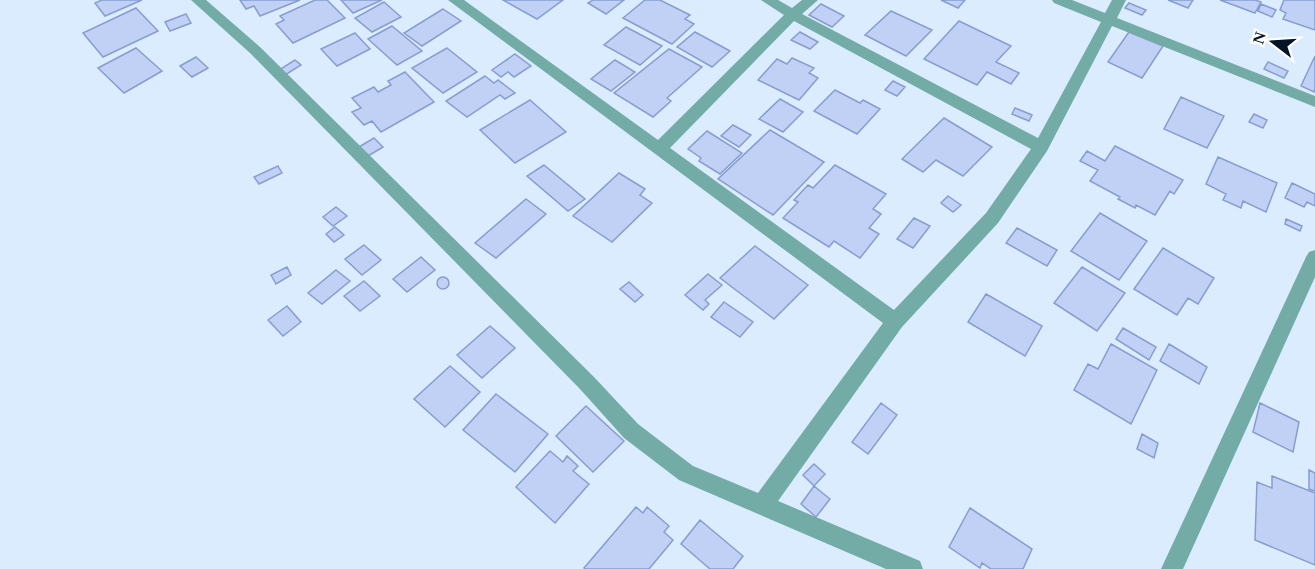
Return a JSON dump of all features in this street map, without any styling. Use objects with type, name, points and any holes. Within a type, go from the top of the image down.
[{"type":"street","points":[[198,0],[255,50],[587,382],[631,431],[686,473],[912,569]]},
{"type":"street","points":[[455,0],[660,147],[895,321]]},
{"type":"street","points":[[768,0],[828,35],[1041,147]]},
{"type":"street","points":[[660,147],[794,14],[811,0]]},
{"type":"street","points":[[1059,0],[1315,102]]},
{"type":"street","points":[[762,506],[895,321],[992,218],[1041,147],[1119,0]]},
{"type":"street","points":[[1172,569],[1315,257]]},
{"type":"building","points":[[102,0],[142,0],[105,16],[95,3]]},
{"type":"building","points":[[240,0],[300,0],[260,16],[254,6],[246,9]]},
{"type":"building","points":[[315,0],[327,0],[345,18],[293,43],[276,24],[284,20],[280,16]]},
{"type":"building","points":[[341,0],[382,0],[353,13]]},
{"type":"building","points":[[503,0],[563,0],[537,19]]},
{"type":"building","points":[[593,0],[624,0],[606,14],[588,3]]},
{"type":"building","points":[[645,0],[660,0],[690,15],[685,19],[694,24],[672,44],[623,18]]},
{"type":"building","points":[[941,0],[965,0],[958,8]]},
{"type":"building","points":[[1168,0],[1193,0],[1188,8]]},
{"type":"building","points":[[1220,0],[1255,0],[1261,2],[1255,13]]},
{"type":"building","points":[[1284,0],[1315,0],[1315,30],[1283,19],[1286,13],[1280,10]]},
{"type":"building","points":[[384,2],[401,17],[372,32],[355,18]]},
{"type":"building","points":[[1129,3],[1146,10],[1142,15],[1125,8]]},
{"type":"building","points":[[821,4],[844,16],[832,27],[809,15]]},
{"type":"building","points":[[1261,4],[1276,10],[1272,17],[1258,11]]},
{"type":"building","points":[[136,8],[158,31],[103,57],[83,33]]},
{"type":"building","points":[[443,9],[461,21],[422,46],[404,33]]},
{"type":"building","points":[[891,11],[932,30],[906,56],[865,35]]},
{"type":"building","points":[[186,14],[191,23],[170,31],[165,22]]},
{"type":"building","points":[[959,21],[1011,46],[996,62],[1019,73],[1011,84],[987,72],[977,85],[924,59]]},
{"type":"building","points":[[392,26],[422,51],[397,65],[368,39]]},
{"type":"building","points":[[626,27],[662,46],[640,65],[604,45]]},
{"type":"building","points":[[695,32],[730,51],[712,67],[677,47]]},
{"type":"building","points":[[800,32],[818,42],[810,49],[791,40]]},
{"type":"building","points":[[1129,32],[1163,46],[1142,78],[1108,62]]},
{"type":"building","points":[[355,33],[370,49],[337,66],[321,49]]},
{"type":"building","points":[[136,48],[162,71],[124,93],[98,68]]},
{"type":"building","points":[[447,48],[477,72],[443,93],[412,68]]},
{"type":"building","points":[[669,49],[702,67],[667,98],[671,101],[653,117],[614,93]]},
{"type":"building","points":[[515,54],[531,66],[514,77],[508,72],[501,77],[492,70]]},
{"type":"building","points":[[1315,56],[1315,89],[1314,92],[1301,86]]},
{"type":"building","points":[[196,57],[208,68],[192,77],[180,66]]},
{"type":"building","points":[[792,58],[814,68],[809,73],[818,78],[799,100],[758,80],[777,59],[787,64]]},
{"type":"building","points":[[295,60],[301,65],[285,75],[279,70]]},
{"type":"building","points":[[615,60],[635,72],[611,91],[591,79]]},
{"type":"building","points":[[1268,62],[1288,71],[1284,78],[1264,69]]},
{"type":"building","points":[[405,72],[434,102],[381,132],[372,121],[364,125],[352,112],[361,108],[352,98],[374,87],[378,92],[391,85],[388,81]]},
{"type":"building","points":[[485,76],[494,83],[498,80],[515,93],[505,99],[500,95],[467,117],[446,101]]},
{"type":"building","points":[[893,81],[905,87],[897,96],[885,90]]},
{"type":"building","points":[[835,90],[860,103],[863,100],[880,109],[857,134],[814,111]]},
{"type":"building","points":[[1181,97],[1224,116],[1207,148],[1164,129]]},
{"type":"building","points":[[780,99],[803,112],[783,132],[759,119]]},
{"type":"building","points":[[530,100],[566,132],[515,163],[480,130]]},
{"type":"building","points":[[1015,108],[1032,115],[1029,121],[1012,114]]},
{"type":"building","points":[[1254,114],[1267,120],[1263,128],[1249,122]]},
{"type":"building","points":[[944,118],[992,147],[963,176],[936,160],[923,172],[902,159]]},
{"type":"building","points":[[733,125],[751,135],[739,147],[721,136]]},
{"type":"building","points":[[770,130],[824,162],[773,215],[718,179]]},
{"type":"building","points":[[707,131],[742,153],[720,174],[699,161],[701,158],[688,149]]},
{"type":"building","points":[[374,138],[383,147],[368,156],[359,147]]},
{"type":"building","points":[[1115,146],[1183,180],[1174,194],[1170,191],[1155,215],[1136,205],[1135,208],[1090,181],[1098,170],[1080,161],[1087,151],[1105,161]]},
{"type":"building","points":[[1218,157],[1277,183],[1266,212],[1243,201],[1241,208],[1223,200],[1226,194],[1206,184]]},
{"type":"building","points":[[544,165],[585,199],[568,211],[527,176]]},
{"type":"building","points":[[835,165],[886,194],[873,209],[881,214],[869,228],[879,234],[860,258],[834,241],[829,247],[783,218],[798,202],[794,200],[808,185],[813,188]]},
{"type":"building","points":[[278,166],[282,173],[259,184],[254,177]]},
{"type":"building","points":[[619,173],[645,189],[640,195],[652,203],[612,242],[573,216]]},
{"type":"building","points":[[1292,183],[1315,194],[1315,206],[1307,202],[1304,207],[1285,198]]},
{"type":"building","points":[[948,196],[961,205],[953,212],[941,203]]},
{"type":"building","points":[[526,199],[546,214],[496,258],[475,243]]},
{"type":"building","points":[[336,207],[347,216],[333,226],[323,217]]},
{"type":"building","points":[[1100,213],[1147,241],[1119,280],[1071,251]]},
{"type":"building","points":[[914,218],[930,226],[913,248],[897,239]]},
{"type":"building","points":[[1286,219],[1302,226],[1300,231],[1285,224]]},
{"type":"building","points":[[335,227],[344,235],[334,242],[326,234]]},
{"type":"building","points":[[1017,228],[1057,250],[1047,266],[1006,243]]},
{"type":"building","points":[[364,245],[381,260],[362,275],[345,259]]},
{"type":"building","points":[[755,246],[808,285],[774,319],[720,278]]},
{"type":"building","points":[[1163,248],[1214,278],[1198,304],[1188,298],[1177,315],[1134,289]]},
{"type":"building","points":[[421,257],[435,270],[407,292],[393,279]]},
{"type":"building","points":[[287,267],[291,275],[276,284],[271,275]]},
{"type":"building","points":[[1082,267],[1125,293],[1097,331],[1054,303]]},
{"type":"building","points":[[336,270],[350,281],[322,304],[308,293]]},
{"type":"building","points":[[708,274],[722,285],[705,300],[709,304],[703,310],[685,295]]},
{"type":"building","points":[[443,277],[449,283],[443,289],[437,283]]},
{"type":"building","points":[[364,281],[380,296],[360,311],[344,296]]},
{"type":"building","points":[[629,282],[643,295],[635,302],[620,289]]},
{"type":"building","points":[[986,294],[1042,326],[1025,356],[968,322]]},
{"type":"building","points":[[724,302],[753,322],[740,337],[711,317]]},
{"type":"building","points":[[287,306],[301,322],[283,336],[268,320]]},
{"type":"building","points":[[490,326],[515,348],[482,378],[457,355]]},
{"type":"building","points":[[1123,328],[1156,347],[1149,360],[1116,339]]},
{"type":"building","points":[[1111,344],[1157,370],[1131,424],[1074,390],[1088,364],[1098,369]]},
{"type":"building","points":[[1169,344],[1207,367],[1199,384],[1160,361]]},
{"type":"building","points":[[450,366],[480,392],[445,427],[414,399]]},
{"type":"building","points":[[496,394],[548,434],[515,472],[463,430]]},
{"type":"building","points":[[881,403],[897,415],[868,454],[852,442]]},
{"type":"building","points":[[1260,403],[1299,422],[1293,452],[1253,432]]},
{"type":"building","points":[[586,406],[624,441],[593,472],[556,436]]},
{"type":"building","points":[[1142,434],[1158,443],[1154,458],[1137,449]]},
{"type":"building","points":[[550,451],[563,462],[567,456],[578,466],[573,471],[589,484],[555,523],[516,487]]},
{"type":"building","points":[[814,464],[825,474],[814,486],[803,475]]},
{"type":"building","points":[[1309,470],[1315,473],[1315,491],[1309,489]]},
{"type":"building","points":[[1272,476],[1315,493],[1315,565],[1255,540],[1257,482],[1272,488]]},
{"type":"building","points":[[814,486],[830,499],[816,517],[801,504]]},
{"type":"building","points":[[636,507],[643,513],[647,507],[669,526],[664,532],[673,540],[649,569],[585,569],[584,568]]},
{"type":"building","points":[[970,508],[1032,549],[1023,569],[991,569],[982,563],[980,568],[949,547]]},
{"type":"building","points":[[700,520],[743,556],[733,569],[710,569],[681,544]]}]
